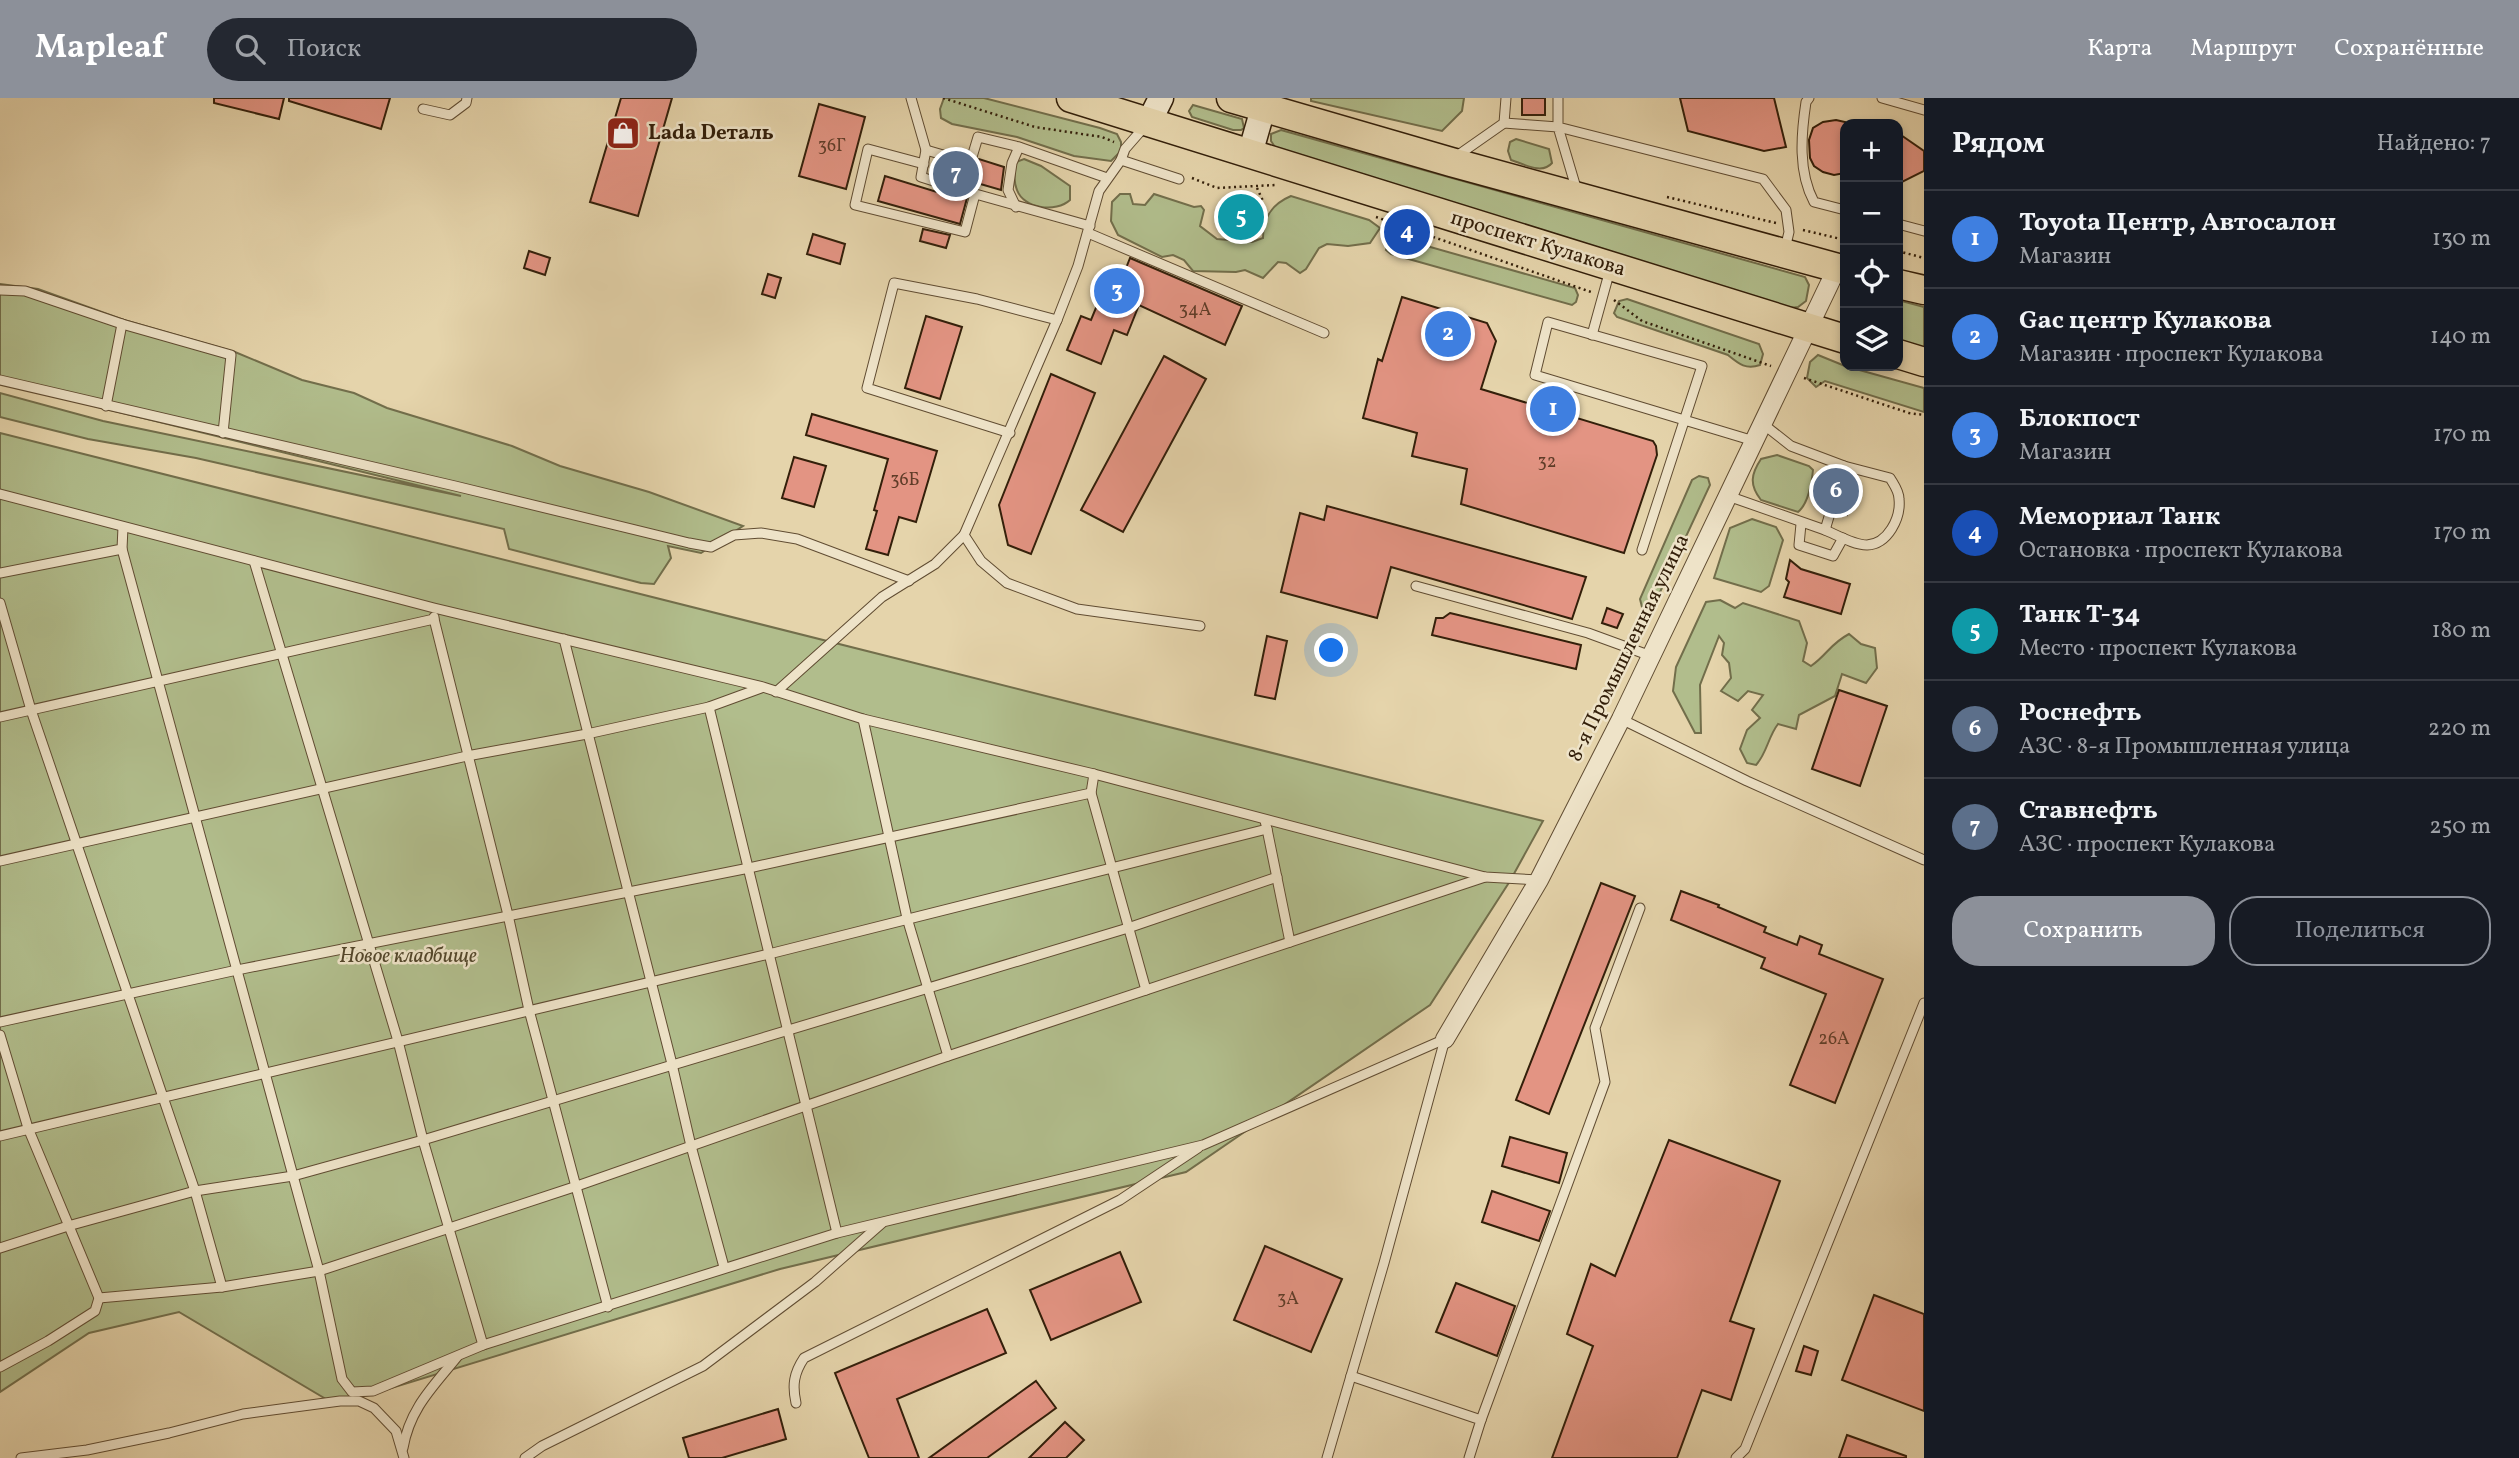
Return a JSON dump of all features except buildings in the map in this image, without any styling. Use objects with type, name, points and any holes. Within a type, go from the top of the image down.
[{"type":"main road","name":"проспект Кулакова","points":[[1071,98],[1155,110],[1250,154],[1840,337]]},
{"type":"main road","points":[[1231,98],[1265,103],[1451,162],[1783,254],[1840,266]]},
{"type":"main road","points":[[1250,154],[1265,103]]},
{"type":"main road","points":[[1903,285],[1924,290]]},
{"type":"main road","points":[[1903,356],[1924,362]]},
{"type":"street","name":"8-я Промышленная улица","points":[[1445,1039],[1539,880],[1621,719],[1840,268]]},
{"type":"lane","points":[[423,109],[450,115],[466,103],[467,98]]},
{"type":"lane","points":[[911,98],[926,150],[921,177],[943,184]]},
{"type":"lane","points":[[1504,123],[1506,98]]},
{"type":"lane","points":[[1558,98],[1558,127],[1578,197]]},
{"type":"lane","points":[[1809,98],[1806,102],[1801,137],[1806,187],[1814,202],[1840,209]]},
{"type":"lane","points":[[1882,98],[1924,110]]},
{"type":"lane","points":[[776,692],[882,597],[935,564],[964,535],[1057,320],[1089,229],[1098,191],[1155,110]]},
{"type":"lane","points":[[1451,162],[1504,123],[1558,127],[1763,179],[1786,210],[1789,232],[1783,254]]},
{"type":"lane","points":[[972,158],[978,137],[1019,147],[1107,178]]},
{"type":"lane","points":[[1016,207],[1008,190],[1012,163],[1019,147]]},
{"type":"lane","points":[[923,164],[868,149],[855,205],[965,232],[973,193],[1089,229],[1324,333]]},
{"type":"lane","points":[[926,150],[950,157]]},
{"type":"lane","points":[[1121,159],[1179,179]]},
{"type":"lane","points":[[1903,225],[1924,231]]},
{"type":"lane","points":[[1592,335],[1611,266]]},
{"type":"lane","points":[[1010,433],[867,388],[894,283],[976,299],[1057,320]]},
{"type":"lane","points":[[0,290],[25,291],[122,324],[231,355],[223,433]]},
{"type":"lane","points":[[1642,550],[1685,418],[1702,366],[1548,322],[1535,375],[1685,418],[1754,441]]},
{"type":"lane","points":[[106,405],[122,324]]},
{"type":"lane","points":[[0,380],[689,544],[711,547],[734,536],[761,533],[797,539],[909,581]]},
{"type":"lane","points":[[1728,496],[1863,545],[1883,540],[1891,530],[1899,499],[1890,478],[1844,466],[1791,446],[1763,424]]},
{"type":"lane","points":[[1836,494],[1844,466]]},
{"type":"lane","points":[[0,494],[434,608],[763,687],[863,719],[1094,774],[1266,825],[1485,877],[1539,880]]},
{"type":"lane","points":[[1825,530],[1830,510]]},
{"type":"lane","points":[[1801,523],[1799,545],[1833,555],[1843,538]]},
{"type":"lane","points":[[123,527],[122,549],[319,1271],[342,1379],[352,1392],[374,1408],[396,1431],[404,1454]]},
{"type":"lane","points":[[964,535],[981,561],[1007,583],[1077,609],[1200,626]]},
{"type":"lane","points":[[0,573],[122,549]]},
{"type":"lane","points":[[254,561],[398,1041],[423,1140],[483,1345]]},
{"type":"lane","points":[[1416,586],[1588,634],[1651,656]]},
{"type":"lane","points":[[0,603],[31,710],[195,1191],[222,1287]]},
{"type":"lane","points":[[434,608],[434,619],[529,1010],[608,1307]]},
{"type":"lane","points":[[0,717],[434,619]]},
{"type":"lane","points":[[564,639],[691,1146],[724,1267]]},
{"type":"lane","points":[[0,861],[467,756],[587,734],[709,707],[763,687]]},
{"type":"lane","points":[[709,707],[836,1233]]},
{"type":"lane","points":[[863,719],[907,918],[948,1056]]},
{"type":"lane","points":[[1621,719],[1747,781],[1924,860]]},
{"type":"lane","points":[[1094,774],[1091,793],[1146,990]]},
{"type":"lane","points":[[0,1021],[237,970],[749,868],[1091,793]]},
{"type":"lane","points":[[0,1136],[265,1075],[650,980],[769,954],[1112,869],[1266,825]]},
{"type":"lane","points":[[1266,825],[1290,942]]},
{"type":"lane","points":[[0,1248],[195,1191],[293,1176],[423,1140],[1128,928],[1277,877]]},
{"type":"lane","points":[[99,1298],[222,1287],[319,1271],[577,1186],[948,1056],[1485,877]]},
{"type":"lane","points":[[1469,1458],[1605,1082],[1595,1028],[1640,908]]},
{"type":"lane","points":[[1736,1458],[1745,1449],[1924,1003]]},
{"type":"lane","points":[[0,1035],[28,1128],[99,1298],[95,1311],[0,1367]]},
{"type":"lane","points":[[796,1403],[793,1389],[795,1371],[804,1358],[1120,1200],[1203,1145],[1445,1039]]},
{"type":"lane","points":[[1327,1458],[1445,1039]]},
{"type":"lane","points":[[352,1392],[373,1391],[483,1345],[836,1233],[1203,1145]]},
{"type":"lane","points":[[525,1458],[542,1446],[703,1366],[815,1282],[883,1222]]},
{"type":"lane","points":[[404,1454],[406,1430],[415,1408],[458,1356]]},
{"type":"lane","points":[[1351,1376],[1481,1420]]},
{"type":"lane","points":[[20,1458],[87,1450],[267,1411],[340,1401],[359,1401],[374,1408]]},
{"type":"path","points":[[943,98],[1035,127],[1102,137]]},
{"type":"path","points":[[1257,188],[1263,201]]},
{"type":"path","points":[[1903,252],[1924,258]]},
{"type":"green space","points":[[944,98],[984,98],[1100,128],[1117,134],[1121,151],[1111,161],[1074,156],[1017,137],[952,124],[941,118],[940,109]]},
{"type":"green space","points":[[1311,98],[1464,98],[1462,111],[1442,131],[1311,101]]},
{"type":"green space","points":[[1193,105],[1242,119],[1244,128],[1233,130],[1192,117],[1189,111]]},
{"type":"green space","points":[[1281,130],[1805,277],[1809,285],[1806,301],[1798,307],[1790,308],[1275,147],[1271,134]]},
{"type":"green space","points":[[1516,139],[1549,149],[1552,163],[1538,168],[1511,160],[1508,151],[1510,142]]},
{"type":"green space","points":[[1024,159],[1041,166],[1070,186],[1070,200],[1049,208],[1026,201],[1017,190],[1015,180],[1016,162]]},
{"type":"green space","points":[[1120,194],[1130,194],[1133,204],[1145,205],[1154,194],[1194,207],[1201,206],[1204,210],[1200,226],[1217,239],[1252,242],[1263,238],[1270,212],[1291,196],[1369,220],[1380,228],[1370,243],[1348,246],[1327,244],[1319,248],[1306,269],[1300,273],[1286,263],[1278,262],[1263,278],[1245,270],[1193,271],[1184,260],[1173,255],[1162,257],[1118,235],[1111,221],[1112,202]]},
{"type":"green space","points":[[1395,237],[1575,288],[1578,295],[1576,302],[1572,305],[1391,254],[1386,250],[1389,241]]},
{"type":"green space","points":[[0,284],[38,289],[124,320],[235,352],[302,380],[354,393],[387,408],[512,446],[560,466],[649,492],[743,526],[701,553],[668,546],[671,558],[654,584],[641,583],[509,549],[504,529],[196,458],[88,439],[0,417],[0,393],[103,421],[461,496],[0,383]]},
{"type":"green space","points":[[1627,299],[1759,344],[1763,354],[1760,365],[1743,365],[1728,355],[1617,317],[1614,313],[1619,301]]},
{"type":"green space","points":[[1903,301],[1924,307],[1924,351],[1903,345]]},
{"type":"green space","points":[[1818,355],[1840,364],[1840,371],[1863,371],[1924,388],[1924,412],[1825,381],[1816,387],[1807,378],[1810,362]]},
{"type":"green space","name":"Новое кладбище","points":[[0,433],[1543,821],[1510,881],[1430,1005],[1186,1172],[780,1269],[336,1405],[179,1312],[89,1333],[0,1392]]},
{"type":"green space","points":[[1777,455],[1809,466],[1813,470],[1807,499],[1798,512],[1761,500],[1753,484],[1753,475],[1761,459]]},
{"type":"green space","points":[[1699,476],[1708,478],[1710,485],[1654,605],[1646,609],[1642,607],[1640,599],[1692,480]]},
{"type":"green space","points":[[1752,519],[1776,527],[1783,540],[1769,586],[1761,592],[1714,578],[1730,528]]},
{"type":"green space","points":[[1720,600],[1735,608],[1743,603],[1799,621],[1807,643],[1803,661],[1811,666],[1849,634],[1861,644],[1875,648],[1877,668],[1866,683],[1842,674],[1835,696],[1799,715],[1796,729],[1778,724],[1756,765],[1747,763],[1740,749],[1747,730],[1760,718],[1752,710],[1763,695],[1748,691],[1738,701],[1721,691],[1731,678],[1729,663],[1722,655],[1724,643],[1719,636],[1700,685],[1701,733],[1695,733],[1673,691],[1676,667],[1706,602]]},
{"type":"place","name":"Lada Dеталь","points":[[623,133]]},
{"type":"place","name":"Ставнефть","points":[[956,174]]},
{"type":"place","name":"Танк Т-34","points":[[1241,217]]},
{"type":"place","name":"Мемориал Танк","points":[[1407,232]]},
{"type":"place","name":"Блокпост","points":[[1117,291]]},
{"type":"place","name":"Gac центр Кулакова","points":[[1448,334]]},
{"type":"place","name":"Toyota Центр, Автосалон","points":[[1553,409]]},
{"type":"place","name":"Роснефть","points":[[1836,491]]}]
